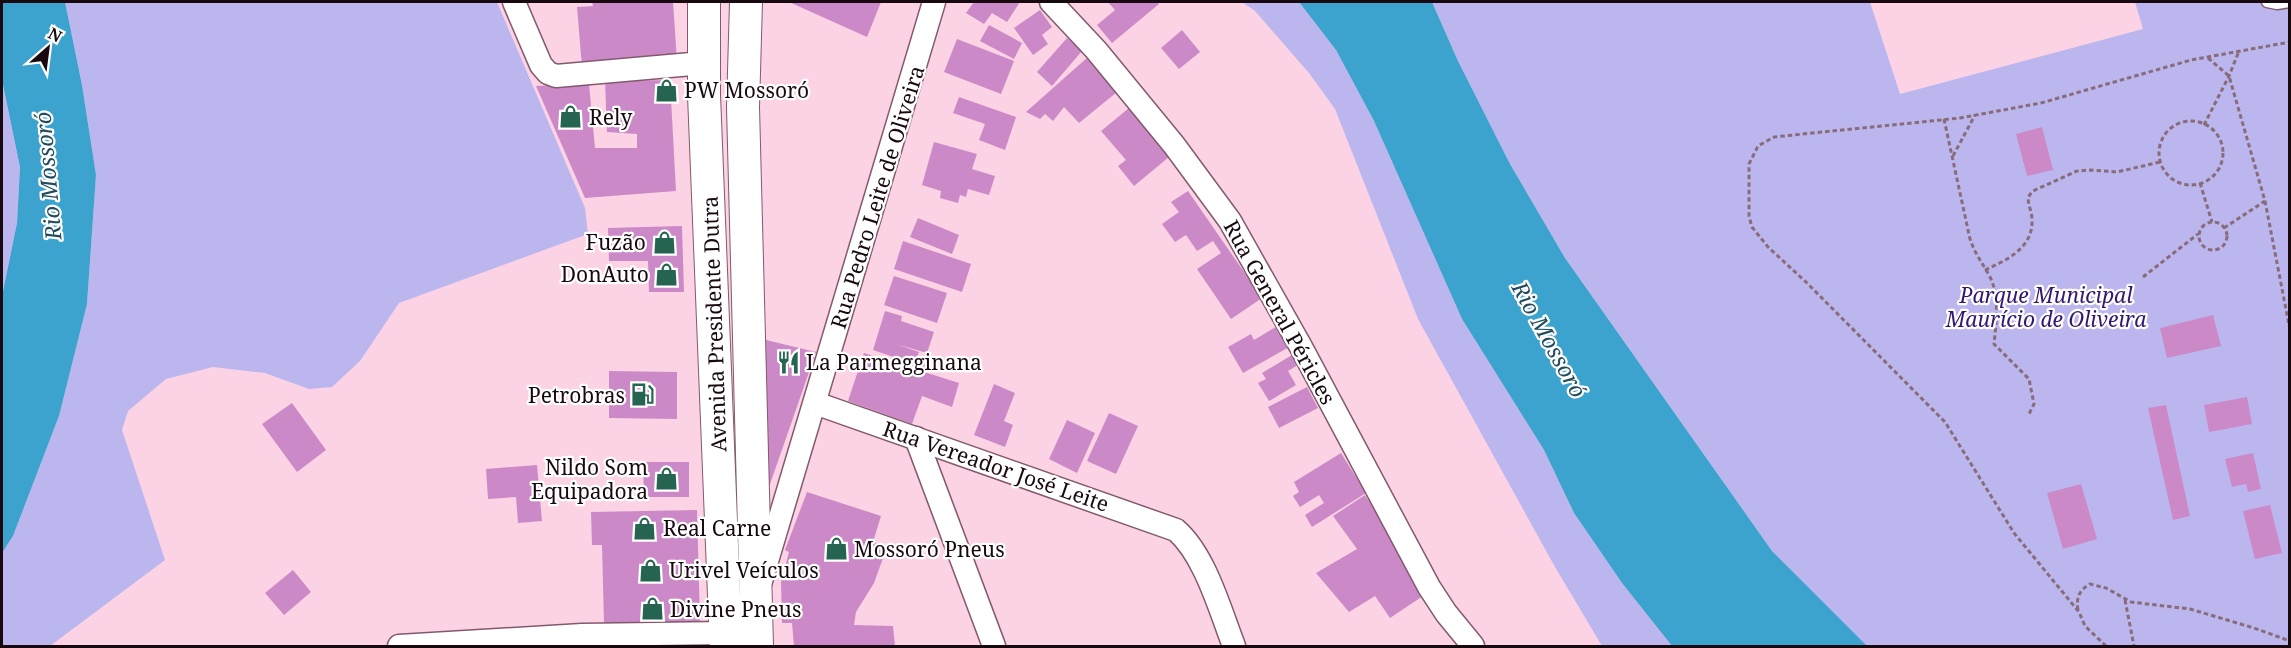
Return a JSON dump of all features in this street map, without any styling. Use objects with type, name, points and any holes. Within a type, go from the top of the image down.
[{"type":"main road","name":"Avenida Presidente Dutra","points":[[704,2],[705,108],[726,640]]},
{"type":"main road","name":"Avenida Presidente Dutra","points":[[746,2],[743,107],[757,646]]},
{"type":"main road","points":[[705,108],[743,107]]},
{"type":"street","points":[[514,2],[541,65],[548,73],[556,76],[704,63]]},
{"type":"street","name":"Rua Pedro Leite de Oliveira","points":[[756,598],[934,2]]},
{"type":"street","name":"Rua General Péricles","points":[[1051,2],[1096,50],[1174,145],[1230,221],[1301,347],[1429,587],[1446,613],[1473,646]]},
{"type":"street","name":"Rua Vereador José Leite","points":[[815,403],[1176,530],[1188,540],[1198,556],[1234,646]]},
{"type":"street","points":[[915,438],[994,646]]},
{"type":"street","points":[[399,646],[582,635],[726,640]]},
{"type":"lane","points":[[2267,2],[2277,4],[2289,2]]},
{"type":"path","points":[[2079,612],[2014,533],[1945,422],[1815,290],[1768,247],[1752,227],[1749,216],[1749,164],[1758,146],[1774,137],[1944,119],[2041,103],[2207,57],[2289,42]]},
{"type":"path","points":[[2204,125],[2239,51]]},
{"type":"path","points":[[2207,57],[2229,76],[2265,201],[2289,330]]},
{"type":"path","points":[[1952,156],[1975,115]]},
{"type":"path","points":[[1944,119],[1970,239],[1993,285],[1997,313],[1994,344],[2029,379],[2034,404],[2028,416]]},
{"type":"path","points":[[2187,121],[2204,125],[2214,131],[2220,140],[2222,157],[2216,173],[2209,180],[2200,183],[2177,182],[2165,172],[2160,162],[2160,145],[2169,130],[2187,121]]},
{"type":"path","points":[[1985,270],[2006,261],[2019,251],[2029,238],[2032,218],[2028,197],[2033,191],[2077,171],[2117,172],[2160,162]]},
{"type":"path","points":[[2200,183],[2212,222]]},
{"type":"path","points":[[2224,228],[2265,201]]},
{"type":"path","points":[[2143,277],[2199,234],[2206,224],[2212,222],[2221,224],[2228,239],[2224,246],[2213,251],[2204,248],[2199,234]]},
{"type":"path","points":[[2106,646],[2085,626],[2079,612],[2077,598],[2090,584],[2106,588],[2125,600],[2142,605],[2190,609],[2289,641]]},
{"type":"path","points":[[2125,600],[2134,646]]},
{"type":"green space","points":[[65,2],[497,2],[585,208],[588,234],[399,303],[360,361],[332,387],[309,389],[265,373],[213,367],[166,379],[128,411],[122,430],[165,560],[50,646],[2,646],[2,553],[13,536],[59,416],[87,304],[96,175],[82,85]]},
{"type":"green space","points":[[1242,2],[1299,2],[1336,50],[1374,121],[1462,319],[1544,450],[1574,513],[1622,583],[1672,646],[1602,646],[1555,567],[1418,319],[1335,109],[1309,73],[1255,11]]},
{"type":"green space","name":"Parque Municipal Maurício de Oliveira","points":[[1432,2],[1870,2],[1900,94],[2143,29],[2135,2],[2289,2],[2289,646],[1867,646],[1863,644],[1772,551],[1565,258],[1510,164],[1458,61]]},
{"type":"green space","points":[[2,80],[20,167],[17,223],[2,296]]},
{"type":"water","name":"Rio Mossoró","points":[[2,2],[65,2],[82,85],[96,175],[87,304],[59,416],[13,536],[2,553],[2,296],[17,223],[20,167],[2,80]]},
{"type":"water","name":"Rio Mossoró","points":[[1299,2],[1432,2],[1458,61],[1510,164],[1565,258],[1772,551],[1867,646],[1672,646],[1622,583],[1574,513],[1544,450],[1462,319],[1374,121],[1336,50]]},
{"type":"building","points":[[592,2],[673,2],[677,61],[582,67],[577,7],[593,6]]},
{"type":"building","points":[[789,2],[881,2],[867,37]]},
{"type":"building","points":[[974,2],[1020,2],[1007,22],[992,13],[984,24],[966,13]]},
{"type":"building","points":[[1108,2],[1157,2],[1159,4],[1112,43],[1097,25],[1115,10]]},
{"type":"building","points":[[1040,10],[1052,27],[1042,35],[1048,44],[1033,55],[1014,28]]},
{"type":"building","points":[[989,25],[1022,43],[1014,59],[980,41]]},
{"type":"building","points":[[1182,30],[1200,52],[1179,69],[1161,48]]},
{"type":"building","points":[[1067,38],[1082,51],[1052,86],[1037,72]]},
{"type":"building","points":[[957,39],[1014,61],[1001,94],[944,72]]},
{"type":"building","points":[[1088,57],[1117,92],[1079,123],[1064,107],[1053,121],[1045,114],[1040,119],[1026,112]]},
{"type":"building","name":"Rely","points":[[670,80],[676,191],[585,198],[536,86],[589,84],[595,148],[637,148],[637,134],[607,132],[605,81]]},
{"type":"building","points":[[959,97],[1016,117],[1005,150],[979,140],[985,124],[953,113]]},
{"type":"building","points":[[1129,108],[1169,157],[1134,186],[1118,166],[1126,160],[1101,131]]},
{"type":"building","points":[[2042,127],[2053,170],[2027,176],[2016,134]]},
{"type":"building","points":[[934,142],[977,154],[972,169],[995,176],[989,195],[968,189],[966,197],[960,195],[958,203],[940,198],[941,191],[922,185]]},
{"type":"building","points":[[1188,191],[1262,298],[1231,319],[1197,269],[1221,253],[1213,241],[1197,251],[1186,235],[1175,242],[1162,224],[1179,212],[1171,202]]},
{"type":"building","points":[[918,218],[959,235],[952,254],[910,237]]},
{"type":"building","points":[[682,226],[684,292],[649,292],[648,261],[609,261],[608,228]]},
{"type":"building","points":[[903,241],[971,264],[962,292],[894,269]]},
{"type":"building","points":[[894,276],[947,293],[937,323],[884,305]]},
{"type":"building","points":[[885,311],[902,316],[901,321],[934,332],[927,353],[896,344],[919,352],[915,361],[930,366],[929,369],[873,350]]},
{"type":"building","points":[[2213,315],[2221,346],[2167,358],[2160,328]]},
{"type":"building","points":[[1279,325],[1291,346],[1243,373],[1228,347],[1251,334],[1254,340]]},
{"type":"building","points":[[762,339],[816,352],[769,487],[763,372]]},
{"type":"building","points":[[864,353],[959,383],[952,407],[922,396],[912,424],[848,401]]},
{"type":"building","points":[[1292,355],[1298,365],[1288,371],[1296,385],[1269,401],[1258,383],[1266,379],[1262,373]]},
{"type":"building","name":"Petrobras","points":[[609,371],[677,372],[677,419],[609,418]]},
{"type":"building","points":[[994,384],[1015,393],[1004,421],[1013,425],[1005,447],[974,435]]},
{"type":"building","points":[[1307,387],[1318,408],[1279,428],[1268,407]]},
{"type":"building","points":[[2247,397],[2252,424],[2209,432],[2204,405]]},
{"type":"building","points":[[292,403],[326,450],[297,472],[262,424]]},
{"type":"building","points":[[2166,405],[2190,516],[2173,520],[2148,408]]},
{"type":"building","points":[[1109,413],[1138,426],[1116,474],[1087,461]]},
{"type":"building","points":[[1067,420],[1095,433],[1077,473],[1049,459]]},
{"type":"building","points":[[1341,453],[1366,493],[1312,527],[1305,515],[1324,503],[1319,495],[1300,507],[1293,496],[1299,492],[1294,482]]},
{"type":"building","points":[[2253,453],[2261,489],[2248,492],[2246,484],[2232,487],[2225,459]]},
{"type":"building","name":"Nildo Som Equipadora","points":[[643,462],[689,462],[689,497],[644,497]]},
{"type":"building","points":[[537,465],[542,521],[518,523],[516,497],[488,499],[486,469]]},
{"type":"building","points":[[2081,484],[2097,539],[2063,549],[2047,493]]},
{"type":"building","points":[[807,492],[881,516],[873,542],[887,547],[874,583],[856,612],[854,625],[893,626],[895,646],[794,646],[792,623],[782,623],[781,582],[789,552],[785,550]]},
{"type":"building","points":[[1365,495],[1389,532],[1423,596],[1390,618],[1375,596],[1349,612],[1316,573],[1357,549],[1333,516]]},
{"type":"building","points":[[2270,505],[2282,553],[2255,559],[2243,511]]},
{"type":"building","points":[[697,510],[700,622],[604,624],[602,545],[592,545],[591,512]]},
{"type":"building","points":[[293,570],[311,592],[284,615],[265,593]]},
{"type":"place","name":"PW Mossoró","points":[[666,90]]},
{"type":"place","name":"Rely","points":[[571,117]]},
{"type":"place","name":"Fuzão","points":[[664,242]]},
{"type":"place","name":"DonAuto","points":[[667,274]]},
{"type":"place","name":"La Parmegginana","points":[[788,362]]},
{"type":"place","name":"Petrobras","points":[[643,395]]},
{"type":"place","name":"Nildo Som Equipadora","points":[[666,479]]},
{"type":"place","name":"Real Carne","points":[[645,528]]},
{"type":"place","name":"Mossoró Pneus","points":[[836,549]]},
{"type":"place","name":"Urivel Veículos","points":[[651,570]]},
{"type":"place","name":"Divine Pneus","points":[[652,609]]}]
